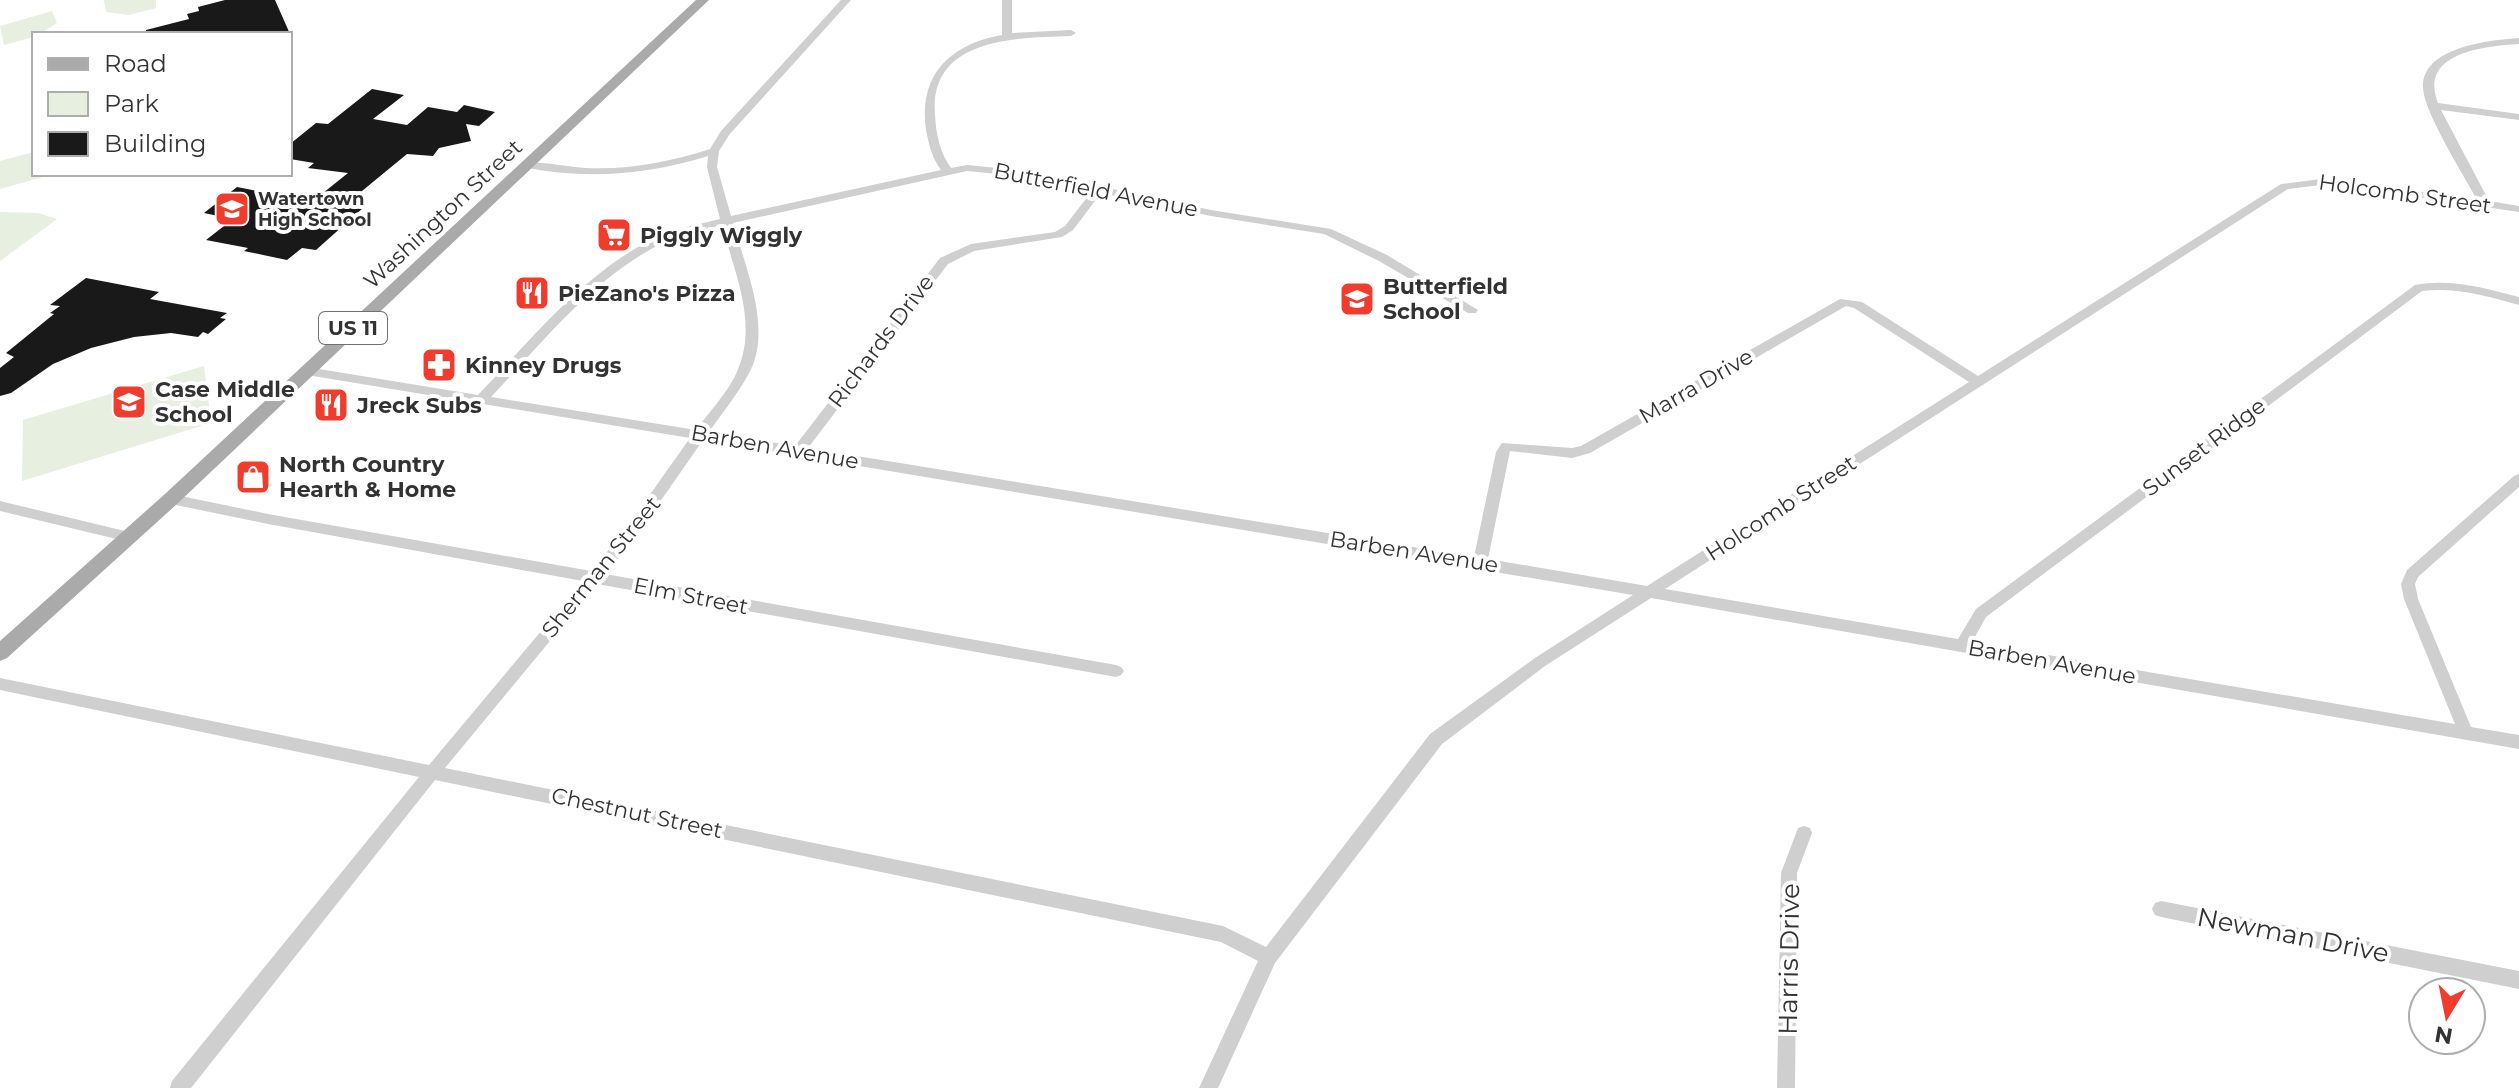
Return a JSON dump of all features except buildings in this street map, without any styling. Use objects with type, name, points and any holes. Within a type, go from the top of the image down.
[{"type":"main road","name":"Washington Street","points":[[0,653],[171,499],[703,0]]},
{"type":"street","points":[[527,165],[622,173],[669,165],[714,151],[725,133],[846,0]]},
{"type":"street","points":[[1007,0],[1007,37]]},
{"type":"street","points":[[947,171],[940,163],[932,134],[929,101],[935,82],[955,55],[967,47],[1007,37],[1071,33]]},
{"type":"street","points":[[2485,204],[2434,106],[2428,86],[2430,74],[2438,64],[2467,49],[2519,41]]},
{"type":"street","points":[[2434,106],[2519,117]]},
{"type":"street","name":"Sherman Street","points":[[179,1088],[433,771],[594,578],[676,473],[744,372],[753,339],[752,315],[712,167],[714,151]]},
{"type":"street","name":"Butterfield Avenue","points":[[481,399],[563,311],[621,263],[672,235],[967,168],[1011,171],[1211,213],[1327,231],[1383,258],[1472,310]]},
{"type":"street","name":"Holcomb Street","points":[[1208,1088],[1269,957],[1436,739],[1540,662],[2285,186],[2329,181],[2519,209]]},
{"type":"street","name":"Richards Drive","points":[[799,451],[944,261],[971,248],[1058,235],[1069,228],[1098,190]]},
{"type":"street","name":"Sunset Ridge","points":[[1962,646],[1981,613],[2410,294],[2431,286],[2467,289],[2519,301]]},
{"type":"street","name":"Marra Drive","points":[[1480,563],[1503,452],[1507,446],[1572,453],[1585,450],[1844,302],[1858,305],[1978,382]]},
{"type":"street","name":"Barben Avenue","points":[[307,371],[1650,591],[2519,742]]},
{"type":"street","points":[[2466,733],[2411,599],[2408,584],[2412,574],[2519,479]]},
{"type":"street","name":"Elm Street","points":[[171,499],[1116,671]]},
{"type":"street","points":[[0,506],[129,537]]},
{"type":"street","name":"Chestnut Street","points":[[0,684],[1223,934],[1269,957]]},
{"type":"street","name":"Harris Drive","points":[[1786,1088],[1789,873],[1804,833]]},
{"type":"street","name":"Newman Drive","points":[[2161,909],[2519,980]]},
{"type":"green space","points":[[104,0],[156,0],[156,8],[129,15],[106,12]]},
{"type":"green space","points":[[52,11],[57,23],[43,32],[32,32],[32,38],[4,45],[0,26]]},
{"type":"green space","points":[[32,153],[32,176],[46,176],[0,189],[0,161]]},
{"type":"green space","points":[[0,212],[38,213],[57,219],[0,261]]},
{"type":"green space","points":[[204,366],[211,423],[22,481],[23,420]]},
{"type":"place","name":"Watertown High School","points":[[232,209]]},
{"type":"place","name":"Piggly Wiggly","points":[[614,235]]},
{"type":"place","name":"PieZano's Pizza","points":[[532,293]]},
{"type":"place","name":"Butterfield School","points":[[1357,299]]},
{"type":"place","name":"Kinney Drugs","points":[[439,365]]},
{"type":"place","name":"Case Middle School","points":[[129,402]]},
{"type":"place","name":"Jreck Subs","points":[[331,405]]},
{"type":"place","name":"North Country Hearth & Home","points":[[253,477]]}]
